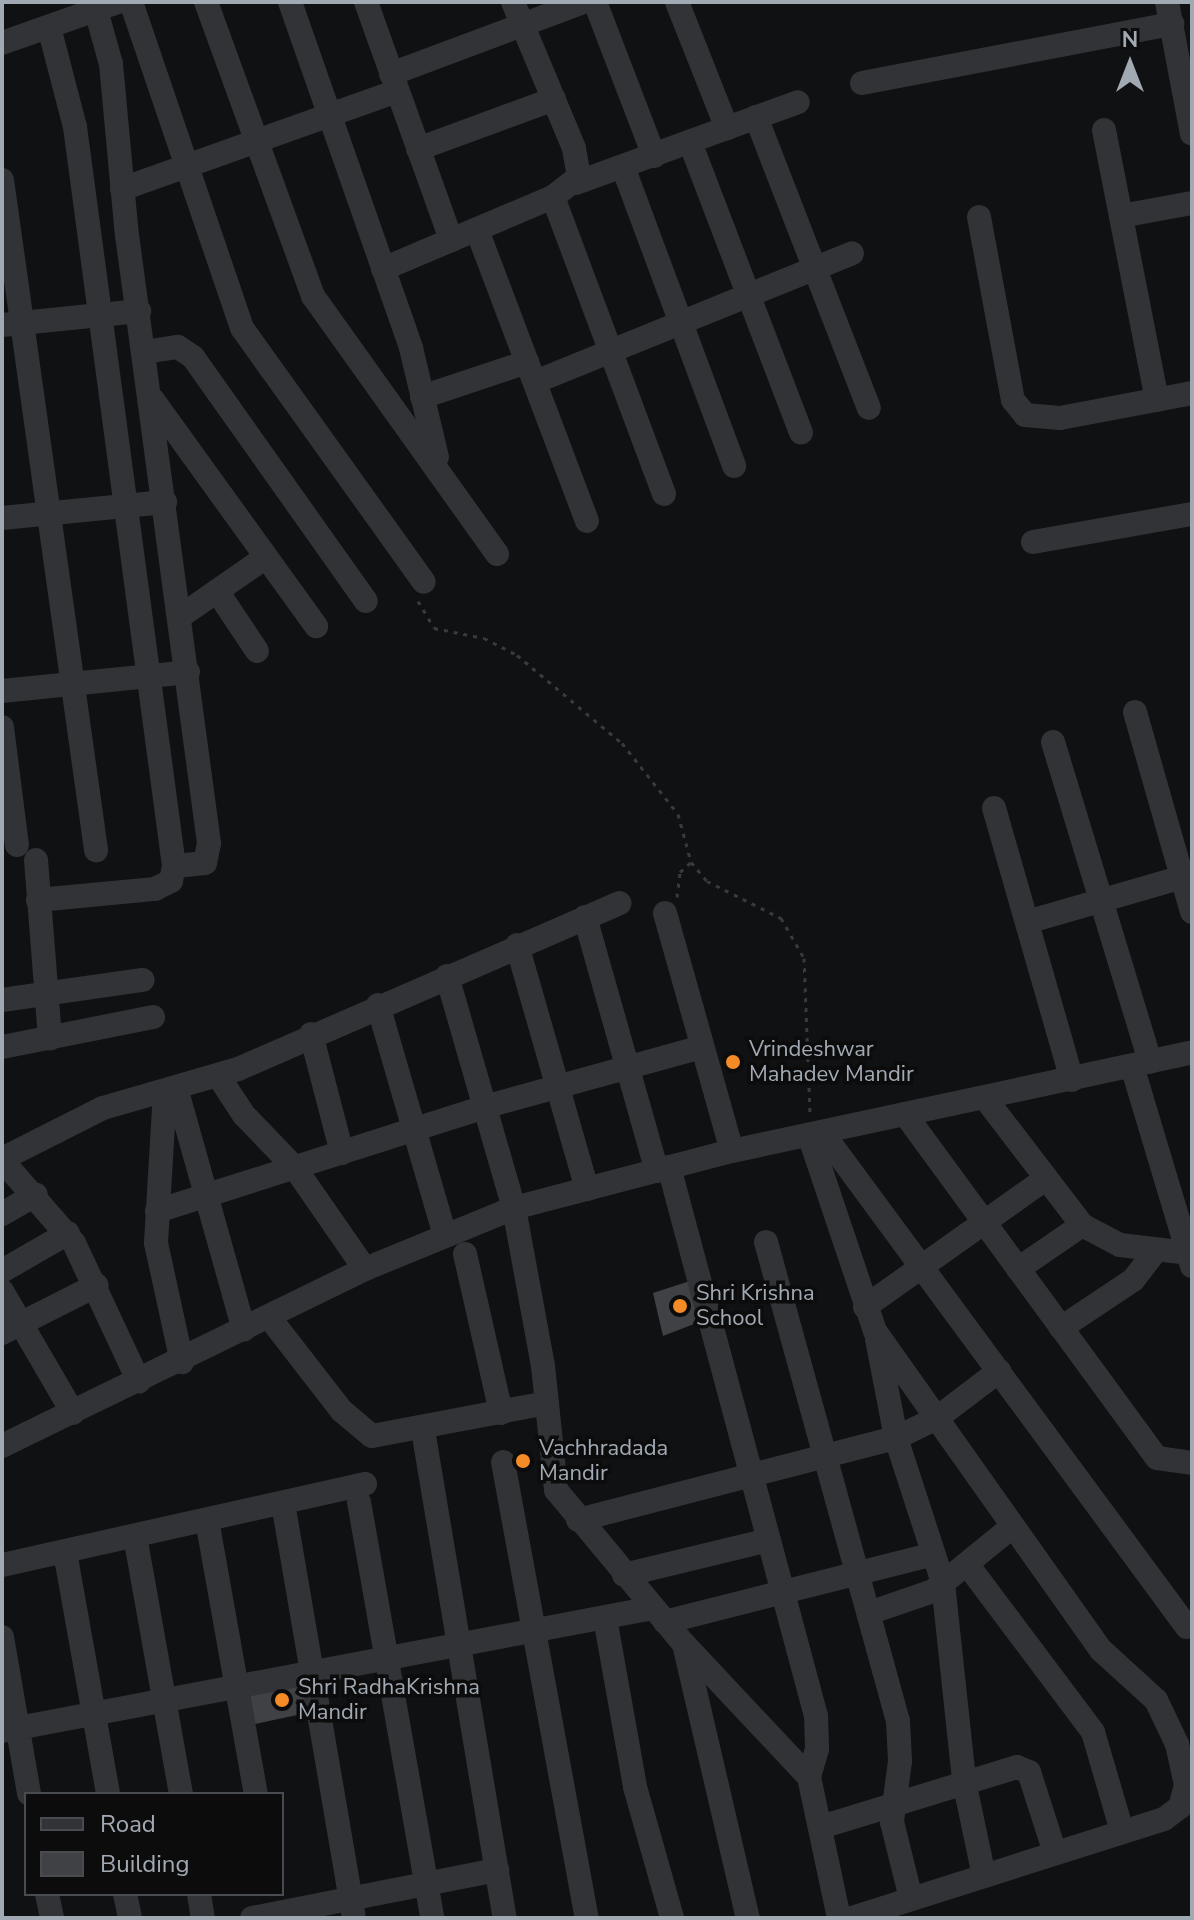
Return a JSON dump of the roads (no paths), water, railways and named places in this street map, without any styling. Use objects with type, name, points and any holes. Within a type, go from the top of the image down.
[{"type":"street","points":[[131,2],[187,169],[253,348],[424,582]]},
{"type":"street","points":[[206,2],[313,296],[439,467],[497,554]]},
{"type":"street","points":[[290,2],[383,269],[422,397],[439,467]]},
{"type":"street","points":[[513,2],[574,148],[576,183]]},
{"type":"street","points":[[122,189],[256,145],[330,116],[394,82],[584,2]]},
{"type":"street","points":[[595,2],[654,156]]},
{"type":"street","points":[[677,2],[727,128]]},
{"type":"street","points":[[368,3],[451,240]]},
{"type":"street","points":[[2,43],[94,7],[111,64],[122,189],[181,616],[209,853],[205,863],[174,866]]},
{"type":"street","points":[[862,83],[1169,13],[1192,134]]},
{"type":"street","points":[[38,900],[155,889],[171,881],[174,866],[151,676],[75,127],[49,27]]},
{"type":"street","points":[[418,149],[554,99]]},
{"type":"street","points":[[383,269],[553,197],[576,183],[798,102]]},
{"type":"street","points":[[756,117],[869,408]]},
{"type":"street","points":[[1104,130],[1157,400]]},
{"type":"street","points":[[690,142],[801,433]]},
{"type":"street","points":[[623,167],[734,466]]},
{"type":"street","points":[[2,180],[12,324],[48,514],[96,850]]},
{"type":"street","points":[[553,197],[664,494]]},
{"type":"street","points":[[1121,216],[1192,203]]},
{"type":"street","points":[[979,217],[1018,409],[1032,418],[1060,418],[1192,393]]},
{"type":"street","points":[[477,230],[587,521]]},
{"type":"street","points":[[422,397],[610,351],[852,253]]},
{"type":"street","points":[[12,324],[139,311]]},
{"type":"street","points":[[145,352],[178,347],[193,357],[366,601]]},
{"type":"street","points":[[151,398],[316,626]]},
{"type":"street","points":[[2,518],[165,502]]},
{"type":"street","points":[[1033,542],[1192,514]]},
{"type":"street","points":[[181,616],[266,557]]},
{"type":"street","points":[[217,591],[257,651]]},
{"type":"street","points":[[2,691],[188,672]]},
{"type":"street","points":[[1135,712],[1192,912]]},
{"type":"street","points":[[2,727],[9,812],[26,853],[38,900],[50,1038]]},
{"type":"street","points":[[985,1098],[1082,1225],[1102,1239],[1190,1259],[1100,899],[1053,742]]},
{"type":"street","points":[[994,808],[1072,1080]]},
{"type":"street","points":[[1027,922],[1183,877]]},
{"type":"street","points":[[139,1382],[97,1285],[68,1233],[2,1159],[103,1108],[219,1077],[311,1034],[619,903]]},
{"type":"street","points":[[665,913],[732,1151]]},
{"type":"street","points":[[585,917],[628,1068],[663,1169],[752,1475],[816,1716],[817,1749],[809,1777],[839,1918]]},
{"type":"street","points":[[517,945],[587,1189]]},
{"type":"street","points":[[447,976],[514,1208],[547,1403],[556,1490],[684,1644],[809,1777]]},
{"type":"street","points":[[2,1000],[143,980]]},
{"type":"street","points":[[378,1005],[445,1235]]},
{"type":"street","points":[[2,1047],[153,1017]]},
{"type":"street","points":[[311,1034],[342,1153]]},
{"type":"street","points":[[157,1211],[484,1107],[702,1047]]},
{"type":"street","points":[[2,1446],[182,1362],[365,1269],[514,1208],[732,1151],[1192,1052]]},
{"type":"street","points":[[219,1077],[244,1115],[295,1168],[365,1269]]},
{"type":"street","points":[[171,1090],[207,1197],[244,1330]]},
{"type":"street","points":[[171,1090],[157,1211],[158,1267],[182,1362]]},
{"type":"street","points":[[905,1114],[1157,1458],[1192,1463]]},
{"type":"street","points":[[815,1134],[920,1265],[1187,1627]]},
{"type":"street","points":[[815,1134],[865,1307],[875,1331],[896,1438],[943,1583],[964,1781],[984,1876]]},
{"type":"street","points":[[865,1307],[1045,1179]]},
{"type":"street","points":[[2,1214],[36,1194]]},
{"type":"street","points":[[1018,1269],[1082,1225]]},
{"type":"street","points":[[2,1271],[68,1233]]},
{"type":"street","points":[[766,1242],[827,1456],[900,1741],[892,1802],[911,1899]]},
{"type":"street","points":[[1061,1328],[1133,1280],[1154,1253]]},
{"type":"street","points":[[465,1254],[501,1413]]},
{"type":"street","points":[[11,1328],[97,1285]]},
{"type":"street","points":[[2,1291],[11,1328],[73,1413]]},
{"type":"street","points":[[269,1317],[362,1431],[423,1430],[547,1403]]},
{"type":"street","points":[[851,1918],[1164,1819],[1180,1807],[1186,1785],[1177,1744],[1156,1700],[1101,1650],[875,1331]]},
{"type":"street","points":[[578,1520],[896,1438],[937,1418],[999,1371]]},
{"type":"street","points":[[423,1430],[505,1918]]},
{"type":"street","points":[[503,1462],[587,1918]]},
{"type":"street","points":[[2,1565],[283,1503],[362,1493],[432,1918]]},
{"type":"street","points":[[283,1503],[352,1910]]},
{"type":"street","points":[[207,1520],[256,1792]]},
{"type":"street","points":[[869,1613],[916,1599],[943,1583],[1013,1526]]},
{"type":"street","points":[[135,1536],[181,1792]]},
{"type":"street","points":[[624,1575],[769,1540]]},
{"type":"street","points":[[65,1552],[108,1792]]},
{"type":"street","points":[[10,1730],[605,1618],[659,1615],[783,1592],[934,1554]]},
{"type":"street","points":[[967,1564],[1093,1732],[1122,1831]]},
{"type":"street","points":[[605,1618],[635,1787],[672,1918]]},
{"type":"street","points":[[2,1637],[10,1730],[28,1792]]},
{"type":"street","points":[[684,1644],[748,1918]]},
{"type":"street","points":[[821,1827],[892,1802],[1017,1767],[1029,1772],[1055,1853]]},
{"type":"street","points":[[252,1918],[277,1909],[352,1910],[426,1885],[497,1870]]},
{"type":"street","points":[[47,1896],[52,1918]]},
{"type":"street","points":[[125,1896],[130,1918]]},
{"type":"street","points":[[199,1896],[203,1918]]},
{"type":"place","name":"Vrindeshwar Mahadev Mandir","points":[[733,1062]]},
{"type":"place","name":"Shri Krishna School","points":[[680,1306]]},
{"type":"place","name":"Vachhradada Mandir","points":[[523,1461]]},
{"type":"place","name":"Shri RadhaKrishna Mandir","points":[[282,1700]]}]
